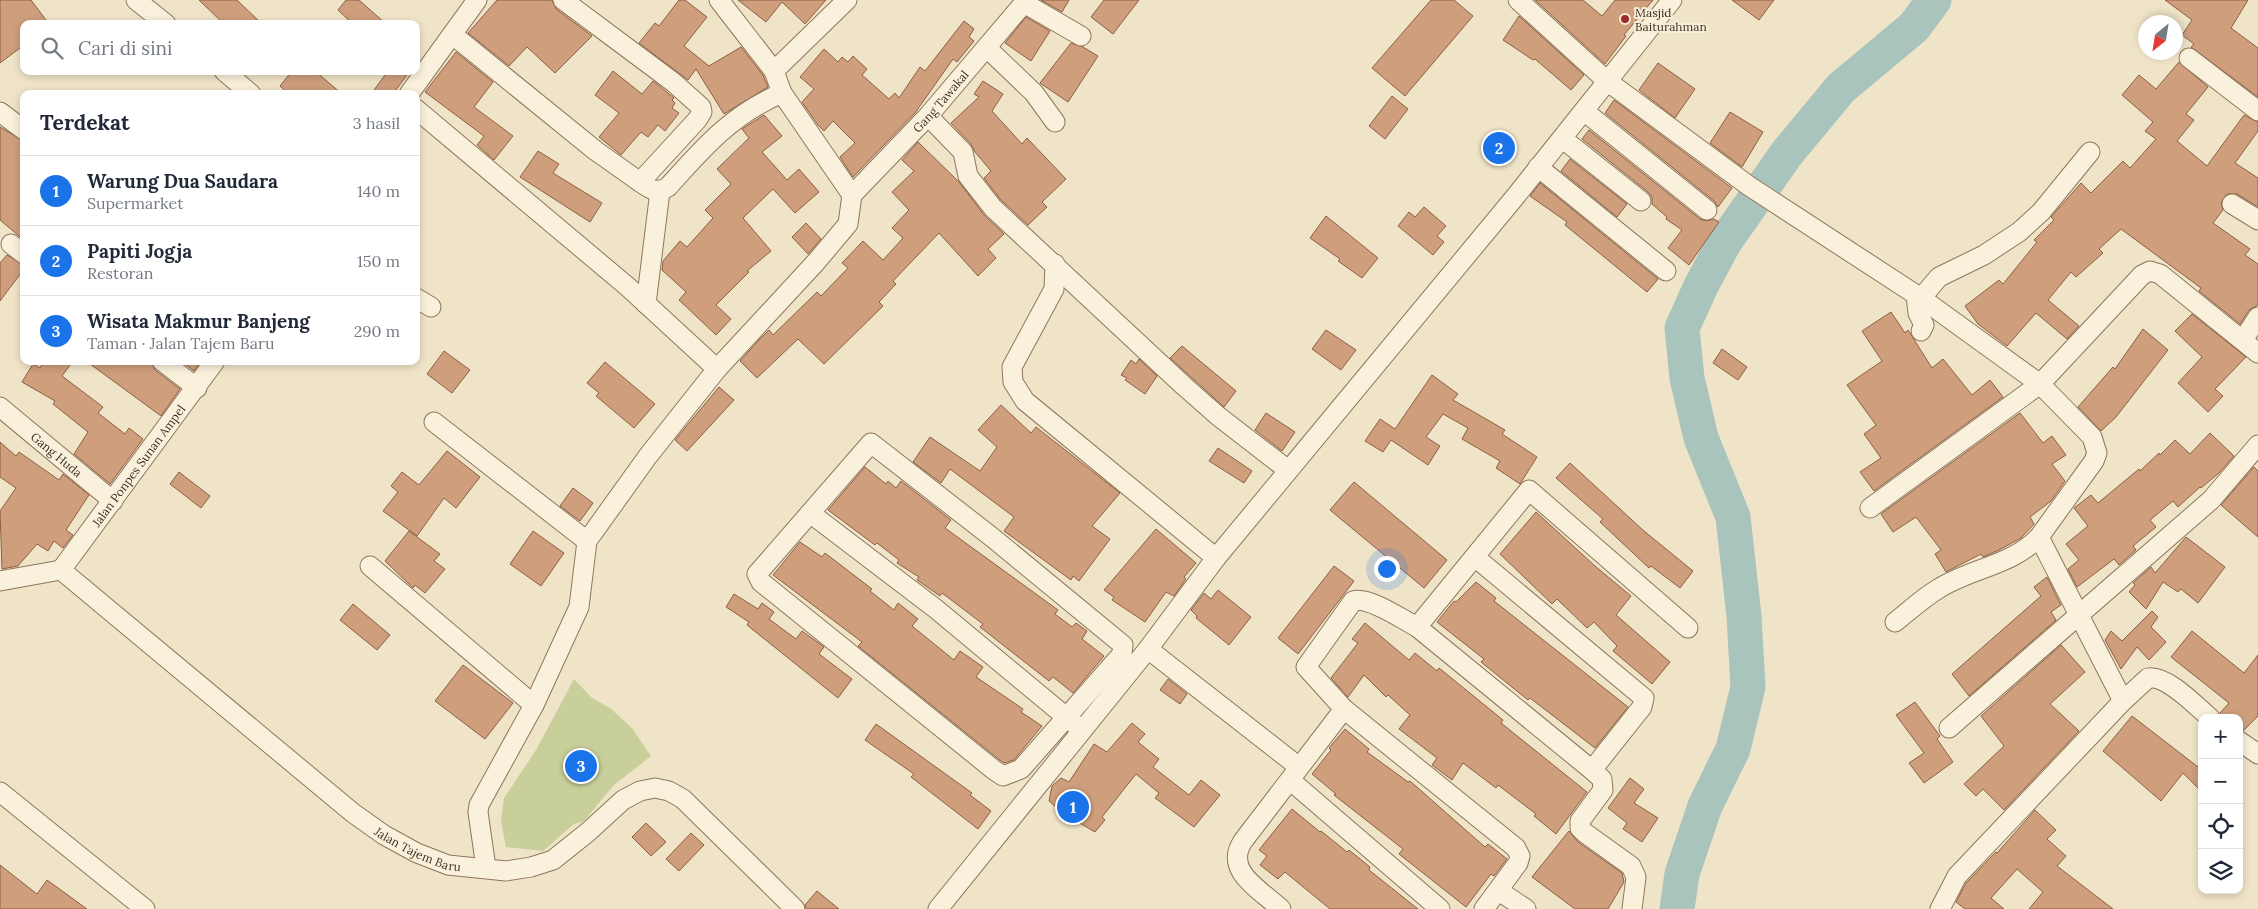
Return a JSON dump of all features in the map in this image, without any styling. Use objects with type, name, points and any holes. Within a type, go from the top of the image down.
[{"type":"street","points":[[136,0],[161,20]]},
{"type":"street","points":[[412,90],[477,0]]},
{"type":"street","points":[[563,0],[673,82],[701,107],[702,112],[697,120],[640,182]]},
{"type":"street","points":[[486,868],[478,812],[479,805],[534,705],[579,607],[588,541],[648,456],[716,369],[816,262],[848,224],[852,195],[782,93],[774,71],[719,0]]},
{"type":"street","points":[[774,71],[847,0]]},
{"type":"street","points":[[1518,0],[1607,81],[1749,186],[1919,296],[2040,384],[2092,437],[2096,453],[2084,476],[2039,537],[2023,551],[1998,565],[1937,589],[1895,622]]},
{"type":"street","points":[[1024,2],[1081,36]]},
{"type":"street","name":"Gang Tawakal","points":[[852,195],[928,116],[1024,2]]},
{"type":"street","points":[[938,909],[1075,724],[1122,654],[1123,645],[993,538],[871,443],[763,564],[756,574],[761,582],[994,770],[1003,776],[1021,769],[1075,724],[1148,649],[1216,558],[1563,139],[1662,3]]},
{"type":"street","points":[[453,35],[596,151],[651,190],[660,192],[668,187],[721,130],[747,110],[782,93]]},
{"type":"street","points":[[987,48],[1034,93],[1056,122]]},
{"type":"street","points":[[2189,58],[2258,111]]},
{"type":"street","points":[[229,75],[247,90]]},
{"type":"street","points":[[1584,111],[1707,210]]},
{"type":"street","points":[[0,112],[20,127]]},
{"type":"street","points":[[420,112],[646,304],[716,369]]},
{"type":"street","points":[[928,116],[963,152],[968,176],[993,208],[1211,410],[1288,470]]},
{"type":"street","points":[[1563,139],[1641,200]]},
{"type":"street","points":[[1921,331],[1924,325],[1918,313],[1919,296],[1939,277],[1984,255],[2019,232],[2040,212],[2090,152]]},
{"type":"street","points":[[1538,167],[1666,271]]},
{"type":"street","points":[[646,304],[660,192]]},
{"type":"street","points":[[2232,204],[2258,220]]},
{"type":"street","points":[[1055,264],[1054,289],[1012,367],[1013,382],[1030,405],[1216,558]]},
{"type":"street","points":[[1870,508],[2040,384],[2074,350],[2137,278],[2150,272],[2160,274],[2258,353]]},
{"type":"street","points":[[2243,340],[2258,317]]},
{"type":"street","points":[[167,365],[196,388]]},
{"type":"street","name":"Jalan Ponpes Sunan Ampel","points":[[61,570],[114,501],[212,365]]},
{"type":"street","name":"Gang Huda","points":[[0,407],[114,501]]},
{"type":"street","points":[[434,422],[588,541]]},
{"type":"street","points":[[1950,728],[2211,500],[2258,445]]},
{"type":"street","points":[[1417,627],[1476,558],[1529,490],[1688,628]]},
{"type":"street","points":[[810,513],[936,609],[1075,724]]},
{"type":"street","points":[[2039,537],[2123,702]]},
{"type":"street","points":[[1476,558],[1644,698],[1642,707],[1592,770]]},
{"type":"street","points":[[370,566],[534,705]]},
{"type":"street","points":[[0,581],[61,570]]},
{"type":"street","name":"Jalan Tajem Baru","points":[[61,570],[353,813],[417,853],[448,865],[506,871],[531,867],[553,860],[588,832],[623,800],[640,791],[655,788],[669,791],[683,800],[795,909]]},
{"type":"street","points":[[1484,909],[1518,863],[1520,856],[1516,848],[1344,709],[1306,667],[1354,601],[1361,599],[1370,602],[1417,627],[1602,779],[1603,790],[1580,821],[1580,828],[1631,866],[1636,877],[1632,909]]},
{"type":"street","points":[[1148,649],[1294,774],[1440,909]]},
{"type":"street","points":[[1940,909],[1957,876],[2148,678],[2157,678],[2167,682],[2205,714]]},
{"type":"street","points":[[1281,909],[1239,871],[1236,856],[1242,840],[1344,709]]},
{"type":"street","points":[[2243,744],[2258,754]]},
{"type":"street","points":[[0,792],[145,909]]},
{"type":"street","points":[[1499,891],[1526,909]]},
{"type":"green space","points":[[574,679],[592,698],[610,708],[632,728],[651,756],[614,785],[584,821],[574,824],[543,851],[506,847],[501,821],[504,798],[536,750]]},
{"type":"building","points":[[0,0],[31,0],[46,20],[20,20],[20,48],[0,63]]},
{"type":"building","points":[[199,0],[237,0],[258,20],[220,20]]},
{"type":"building","points":[[346,0],[359,0],[382,20],[349,20],[338,10]]},
{"type":"building","points":[[497,0],[552,0],[556,9],[592,36],[555,73],[527,47],[509,66],[468,33]]},
{"type":"building","points":[[679,0],[685,0],[707,17],[684,46],[709,66],[741,47],[763,75],[768,87],[724,114],[696,69],[688,80],[639,43],[655,23],[659,26]]},
{"type":"building","points":[[738,0],[826,0],[805,24],[782,2],[766,22]]},
{"type":"building","points":[[1041,0],[1069,0],[1062,12]]},
{"type":"building","points":[[1104,0],[1139,0],[1113,34],[1091,17]]},
{"type":"building","points":[[1431,0],[1454,0],[1473,16],[1405,96],[1372,68]]},
{"type":"building","points":[[1535,0],[1583,0],[1602,16],[1615,0],[1653,0],[1624,35],[1626,36],[1605,64]]},
{"type":"building","points":[[1732,0],[1774,0],[1759,20]]},
{"type":"building","points":[[2165,0],[2248,0],[2231,28],[2258,48],[2258,97],[2191,47],[2194,44],[2183,36],[2183,34],[2192,20]]},
{"type":"building","points":[[1519,16],[1584,75],[1571,90],[1535,59],[1533,60],[1503,40]]},
{"type":"building","points":[[1026,17],[1050,31],[1031,61],[1005,43]]},
{"type":"building","points":[[964,21],[974,29],[969,37],[974,41],[957,62],[953,59],[915,113],[853,177],[840,157],[855,143],[833,121],[824,131],[818,125],[802,102],[814,89],[800,77],[824,49],[838,62],[842,57],[848,62],[853,56],[867,69],[862,75],[889,99],[895,93],[899,98],[920,67],[925,71]]},
{"type":"building","points":[[1071,43],[1083,47],[1098,56],[1068,102],[1040,83]]},
{"type":"building","points":[[456,52],[493,82],[474,107],[513,136],[494,160],[477,145],[484,136],[425,92]]},
{"type":"building","points":[[2179,62],[2208,87],[2186,114],[2194,120],[2177,141],[2207,166],[2244,115],[2258,122],[2258,131],[2235,163],[2258,178],[2258,207],[2237,194],[2227,194],[2221,203],[2223,210],[2213,223],[2250,249],[2245,255],[2258,264],[2258,305],[2249,310],[2240,324],[2199,291],[2201,288],[2121,229],[2099,249],[2103,253],[2076,277],[2071,272],[2048,300],[2079,326],[2067,339],[2036,313],[2007,346],[1978,324],[1965,306],[1999,280],[2003,284],[2037,242],[2034,240],[2054,220],[2051,217],[2081,183],[2091,193],[2123,161],[2130,168],[2156,139],[2145,131],[2153,122],[2122,95],[2139,75],[2156,89]]},
{"type":"building","points":[[1658,63],[1695,89],[1675,118],[1639,90]]},
{"type":"building","points":[[613,71],[642,94],[653,81],[674,98],[672,100],[675,103],[672,108],[679,113],[665,131],[658,125],[648,137],[641,132],[621,155],[599,137],[619,113],[595,95]]},
{"type":"building","points":[[289,75],[320,75],[337,90],[284,90],[280,86]]},
{"type":"building","points":[[385,75],[407,75],[396,90],[374,90]]},
{"type":"building","points":[[983,81],[1003,94],[992,111],[1022,144],[1027,138],[1066,179],[1042,202],[1047,207],[1028,225],[1001,200],[984,178],[991,171],[975,152],[971,144],[951,123],[979,97],[974,94]]},
{"type":"building","points":[[1392,96],[1408,109],[1385,139],[1369,126]]},
{"type":"building","points":[[1614,100],[1732,188],[1718,207],[1714,201],[1605,113]]},
{"type":"building","points":[[1730,112],[1763,132],[1742,167],[1710,143]]},
{"type":"building","points":[[764,115],[782,136],[762,152],[787,180],[799,169],[819,192],[795,213],[773,189],[743,218],[771,251],[747,271],[749,272],[716,305],[731,319],[716,335],[679,300],[686,292],[662,270],[663,261],[680,241],[687,247],[713,218],[705,210],[731,184],[717,169],[749,138],[742,129]]},
{"type":"building","points":[[0,127],[20,139],[20,237],[0,220]]},
{"type":"building","points":[[1589,130],[1700,219],[1706,221],[1714,219],[1719,222],[1689,265],[1668,248],[1682,230],[1666,219],[1667,217],[1652,204],[1652,197],[1648,192],[1582,139]]},
{"type":"building","points":[[918,142],[959,182],[984,215],[1004,234],[988,249],[996,258],[978,276],[939,233],[893,281],[896,284],[879,302],[883,306],[824,364],[798,339],[757,378],[740,361],[769,330],[773,335],[817,292],[821,296],[848,268],[842,263],[863,241],[883,260],[903,238],[892,228],[909,210],[892,192],[914,171],[902,160]]},
{"type":"building","points":[[538,151],[559,164],[553,173],[602,203],[590,222],[520,177]]},
{"type":"building","points":[[1570,159],[1627,204],[1617,217],[1561,171]]},
{"type":"building","points":[[1540,183],[1658,279],[1647,292],[1565,225],[1567,222],[1530,196]]},
{"type":"building","points":[[1424,207],[1446,226],[1437,236],[1444,242],[1433,255],[1398,226],[1409,212],[1415,217]]},
{"type":"building","points":[[1326,216],[1378,258],[1362,278],[1338,261],[1340,259],[1310,238]]},
{"type":"building","points":[[806,223],[821,239],[808,254],[792,237]]},
{"type":"building","points":[[7,255],[20,263],[20,274],[0,301],[0,263]]},
{"type":"building","points":[[1891,312],[1905,333],[1908,330],[1932,368],[1943,359],[1972,395],[1990,380],[2003,397],[1874,491],[1860,472],[1881,458],[1864,434],[1876,425],[1847,385],[1882,361],[1862,331]]},
{"type":"building","points":[[2192,314],[2246,357],[2215,389],[2223,396],[2208,412],[2178,383],[2202,357],[2175,331]]},
{"type":"building","points":[[2143,329],[2168,350],[2116,417],[2101,431],[2078,407],[2113,367],[2115,369]]},
{"type":"building","points":[[1326,330],[1356,350],[1341,370],[1312,349]]},
{"type":"building","points":[[1182,346],[1236,391],[1224,407],[1170,358]]},
{"type":"building","points":[[1722,349],[1747,367],[1738,380],[1713,363]]},
{"type":"building","points":[[444,351],[470,370],[452,393],[427,374]]},
{"type":"building","points":[[1139,359],[1157,376],[1145,394],[1121,375],[1131,360],[1136,364]]},
{"type":"building","points":[[605,362],[655,404],[634,428],[596,396],[599,393],[587,383]]},
{"type":"building","points":[[32,365],[40,368],[42,365],[70,365],[62,376],[103,407],[98,413],[125,434],[129,428],[143,439],[110,484],[74,454],[88,432],[53,404],[55,401],[22,382]]},
{"type":"building","points":[[91,365],[153,365],[155,370],[180,389],[161,416]]},
{"type":"building","points":[[186,365],[198,365],[194,371]]},
{"type":"building","points":[[1432,375],[1458,394],[1453,400],[1505,430],[1502,434],[1537,457],[1520,484],[1496,468],[1500,461],[1462,439],[1468,428],[1443,414],[1426,437],[1440,446],[1428,465],[1391,440],[1383,452],[1365,441],[1380,419],[1395,429]]},
{"type":"building","points":[[719,387],[734,400],[687,451],[675,440]]},
{"type":"building","points":[[1001,405],[1031,433],[1036,427],[1120,493],[1092,526],[1110,539],[1079,581],[1073,576],[1071,580],[1004,531],[1014,517],[950,469],[941,483],[913,462],[930,437],[980,471],[997,447],[978,430]]},
{"type":"building","points":[[1266,413],[1295,432],[1282,451],[1255,430]]},
{"type":"building","points":[[2020,413],[2043,443],[2052,436],[2066,455],[2052,464],[2065,481],[2051,501],[2030,517],[2034,524],[2021,538],[1983,557],[1981,554],[1946,572],[1935,554],[1941,550],[1916,517],[1893,532],[1881,514]]},
{"type":"building","points":[[2210,433],[2234,456],[2219,473],[2178,507],[2173,501],[2150,520],[2156,527],[2133,546],[2136,550],[2119,565],[2114,559],[2077,587],[2068,569],[2079,560],[2066,544],[2088,526],[2074,508],[2091,495],[2098,503],[2139,469],[2140,471],[2159,453],[2160,455],[2175,440],[2190,454]]},
{"type":"building","points":[[0,442],[16,456],[19,452],[59,480],[63,474],[89,495],[66,530],[73,535],[63,548],[54,541],[48,551],[37,544],[18,566],[2,569],[0,511],[16,488],[0,477]]},
{"type":"building","points":[[1218,448],[1252,471],[1244,483],[1209,461]]},
{"type":"building","points":[[447,451],[480,477],[456,508],[444,498],[417,536],[383,511],[398,492],[391,486],[402,472],[419,485]]},
{"type":"building","points":[[1570,463],[1644,531],[1693,571],[1680,588],[1651,566],[1649,568],[1600,522],[1603,519],[1556,478]]},
{"type":"building","points":[[865,467],[886,484],[888,481],[896,488],[901,481],[951,520],[945,528],[1058,610],[1055,614],[1072,627],[1076,623],[1087,631],[1082,639],[1104,656],[1073,693],[1053,677],[1049,681],[980,627],[983,624],[942,593],[940,596],[917,580],[919,577],[897,563],[899,560],[877,543],[875,545],[828,510]]},
{"type":"building","points":[[2254,467],[2258,471],[2258,537],[2221,505]]},
{"type":"building","points":[[179,472],[210,496],[201,508],[170,484]]},
{"type":"building","points":[[1354,482],[1447,560],[1424,588],[1330,510]]},
{"type":"building","points":[[573,488],[593,503],[580,521],[560,506]]},
{"type":"building","points":[[1536,512],[1631,596],[1616,615],[1670,662],[1652,684],[1613,651],[1617,646],[1594,622],[1587,628],[1557,599],[1552,604],[1500,554]]},
{"type":"building","points":[[1156,529],[1196,563],[1184,577],[1186,579],[1174,596],[1166,592],[1145,622],[1112,600],[1114,597],[1104,590]]},
{"type":"building","points":[[409,531],[440,554],[434,561],[445,569],[425,593],[415,585],[413,588],[385,561]]},
{"type":"building","points":[[533,531],[564,553],[541,586],[510,564]]},
{"type":"building","points":[[2186,537],[2225,567],[2198,603],[2181,589],[2178,592],[2163,582],[2146,609],[2129,592],[2135,585],[2133,583],[2151,567],[2155,573]]},
{"type":"building","points":[[800,542],[822,557],[825,553],[872,589],[870,591],[894,610],[898,603],[918,619],[912,626],[954,660],[960,651],[983,667],[976,677],[1023,709],[1021,712],[1042,726],[1014,760],[1004,763],[1001,761],[858,646],[862,642],[773,575]]},
{"type":"building","points":[[1334,566],[1354,581],[1298,654],[1278,638]]},
{"type":"building","points":[[2047,577],[2061,605],[2051,612],[2056,620],[1969,696],[1952,674],[2041,596],[2034,587]]},
{"type":"building","points":[[1476,582],[1496,598],[1494,601],[1628,707],[1595,748],[1530,698],[1528,700],[1481,662],[1484,659],[1437,622],[1454,601],[1456,602]]},
{"type":"building","points":[[1218,590],[1251,617],[1229,645],[1196,618],[1197,616],[1191,610],[1204,593],[1211,599]]},
{"type":"building","points":[[734,594],[758,609],[762,603],[774,612],[769,619],[796,639],[802,631],[824,647],[819,654],[852,679],[838,698],[747,625],[749,622],[726,607]]},
{"type":"building","points":[[353,604],[390,635],[377,650],[340,620]]},
{"type":"building","points":[[2152,611],[2158,617],[2151,627],[2166,642],[2149,660],[2137,647],[2121,669],[2105,640],[2111,631],[2122,641]]},
{"type":"building","points":[[1365,623],[1409,660],[1415,653],[1437,671],[1439,668],[1503,720],[1501,723],[1587,792],[1556,834],[1534,816],[1536,814],[1498,785],[1496,788],[1463,763],[1452,780],[1432,765],[1437,758],[1399,729],[1410,715],[1388,695],[1386,697],[1364,675],[1348,697],[1331,678],[1358,643],[1352,639]]},
{"type":"building","points":[[2192,631],[2244,673],[2258,655],[2258,716],[2243,731],[2243,714],[2220,714],[2229,703],[2171,657]]},
{"type":"building","points":[[2061,645],[2085,672],[2050,704],[2079,731],[2004,810],[1983,789],[1976,796],[1964,784],[2004,746],[1981,716]]},
{"type":"building","points":[[463,665],[513,703],[485,739],[435,701]]},
{"type":"building","points":[[1168,679],[1187,694],[1180,704],[1160,690]]},
{"type":"building","points":[[1915,702],[1940,736],[1937,739],[1953,762],[1924,783],[1909,763],[1924,753],[1896,715]]},
{"type":"building","points":[[2132,716],[2198,767],[2198,788],[2183,773],[2161,801],[2103,751]]},
{"type":"building","points":[[1132,723],[1145,734],[1138,742],[1159,759],[1153,767],[1189,795],[1201,780],[1220,795],[1194,827],[1155,798],[1159,793],[1136,774],[1102,817],[1105,820],[1095,832],[1064,814],[1049,801],[1052,786],[1061,778],[1069,782],[1094,744],[1107,752]]},
{"type":"building","points":[[876,724],[972,793],[970,795],[991,811],[978,829],[911,777],[914,774],[865,740]]},
{"type":"building","points":[[1345,729],[1369,749],[1367,752],[1408,782],[1410,781],[1485,847],[1488,844],[1507,859],[1494,876],[1491,874],[1466,907],[1399,854],[1403,849],[1334,795],[1336,794],[1312,774],[1331,750],[1329,748]]},
{"type":"building","points":[[1630,778],[1644,789],[1634,803],[1658,818],[1642,842],[1623,829],[1627,823],[1608,808]]},
{"type":"building","points":[[1292,809],[1347,852],[1349,850],[1370,867],[1369,870],[1418,909],[1330,909],[1285,872],[1278,879],[1260,865],[1267,856],[1259,850]]},
{"type":"building","points":[[2035,810],[2056,830],[2047,839],[2066,856],[2057,866],[2113,909],[2029,909],[2043,892],[2017,869],[1991,898],[2004,909],[1965,909],[1956,902],[1966,883],[1997,853]]},
{"type":"building","points":[[646,823],[666,842],[651,856],[632,837]]},
{"type":"building","points":[[1569,831],[1578,842],[1622,873],[1624,882],[1608,909],[1575,909],[1532,877]]},
{"type":"building","points":[[691,833],[704,845],[679,871],[666,859]]},
{"type":"building","points":[[0,865],[37,894],[47,880],[87,909],[0,909]]},
{"type":"building","points":[[817,891],[839,909],[806,909],[805,905]]},
{"type":"waterway","points":[[1677,909],[1682,874],[1705,806],[1733,749],[1748,687],[1744,616],[1733,517],[1701,438],[1687,378],[1682,328],[1701,286],[1724,243],[1787,153],[1841,88],[1914,27],[1934,0]]},
{"type":"place","name":"Masjid Baiturahman","points":[[1625,19]]},
{"type":"place","name":"Papiti Jogja","points":[[1499,148]]},
{"type":"place","name":"Wisata Makmur Banjeng","points":[[581,766]]},
{"type":"place","name":"Warung Dua Saudara","points":[[1073,807]]}]
